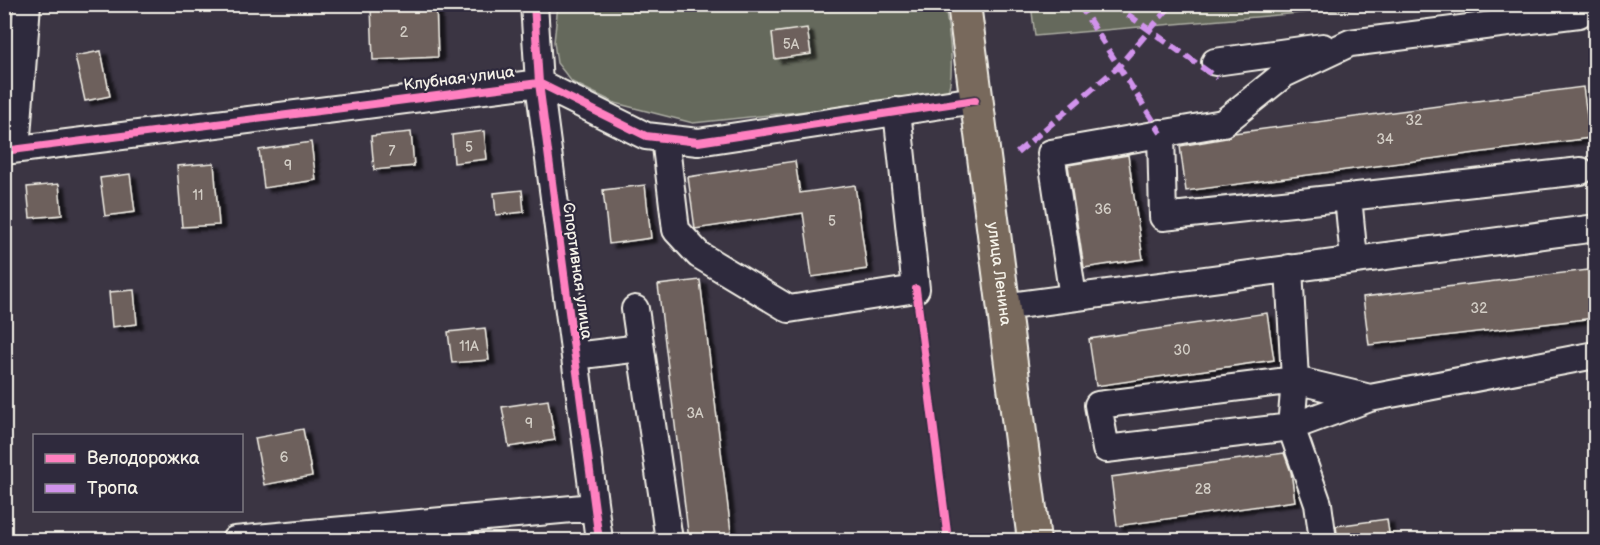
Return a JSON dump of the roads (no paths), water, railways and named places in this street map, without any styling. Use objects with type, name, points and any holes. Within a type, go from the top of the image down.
[{"type":"main road","name":"улица Ленина","points":[[964,4],[1034,540]]},
{"type":"street","points":[[10,150],[14,64],[27,4]]},
{"type":"street","name":"Спортивная улица","points":[[534,4],[539,83],[599,540]]},
{"type":"street","points":[[1215,62],[1579,14]]},
{"type":"street","points":[[1073,297],[1051,153],[1223,123],[1284,74],[1350,44]]},
{"type":"street","name":"Клубная улица","points":[[10,150],[539,83],[646,136],[698,142],[975,100]]},
{"type":"street","points":[[665,138],[676,230],[699,255],[789,309],[916,289],[897,111]]},
{"type":"street","points":[[1161,133],[1163,218],[1581,171]]},
{"type":"street","points":[[1348,197],[1354,259]]},
{"type":"street","points":[[1002,307],[1596,228]]},
{"type":"street","points":[[1288,268],[1295,380],[1291,427],[1318,504],[1323,540]]},
{"type":"street","points":[[635,309],[669,540]]},
{"type":"street","points":[[575,356],[640,348]]},
{"type":"street","points":[[1370,398],[1295,380],[1098,405],[1106,449],[1291,427],[1370,398],[1590,356]]},
{"type":"street","points":[[235,540],[417,532],[594,507]]}]
